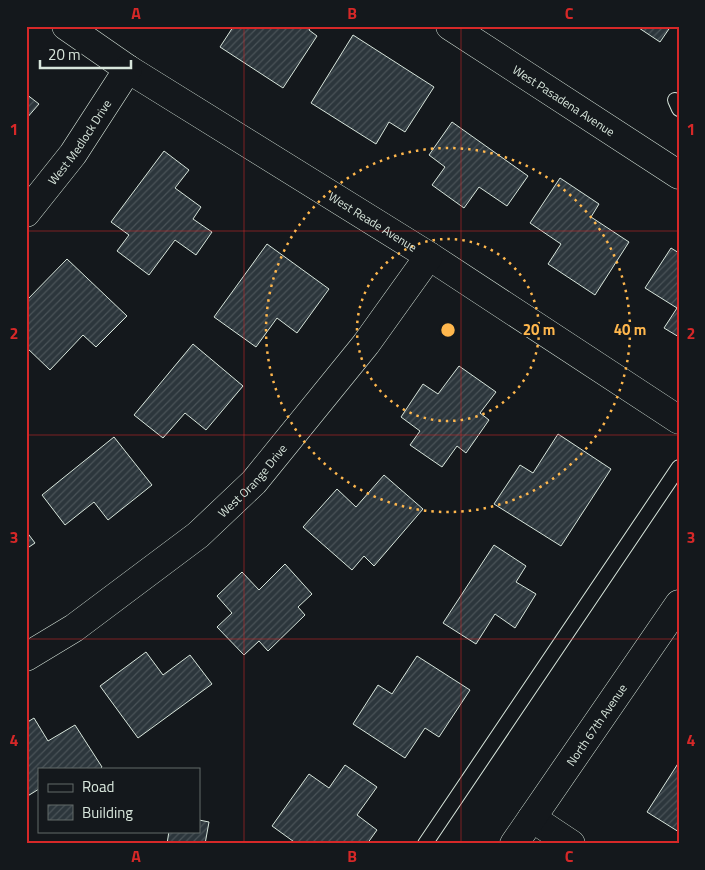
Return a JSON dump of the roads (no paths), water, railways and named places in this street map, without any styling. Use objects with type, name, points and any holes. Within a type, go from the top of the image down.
[{"type":"street","name":"West Reade Avenue","points":[[66,26],[128,69],[429,256],[679,420]]},
{"type":"street","name":"West Pasadena Avenue","points":[[450,26],[679,175]]},
{"type":"street","name":"West Medlock Drive","points":[[26,213],[73,154],[128,69]]},
{"type":"street","name":"West Orange Drive","points":[[26,657],[74,628],[198,535],[254,482],[366,344],[429,256]]},
{"type":"street","name":"North 67th Avenue","points":[[514,844],[679,604]]},
{"type":"street","points":[[532,818],[571,844]]},
{"type":"lane","points":[[425,844],[679,467]]}]
